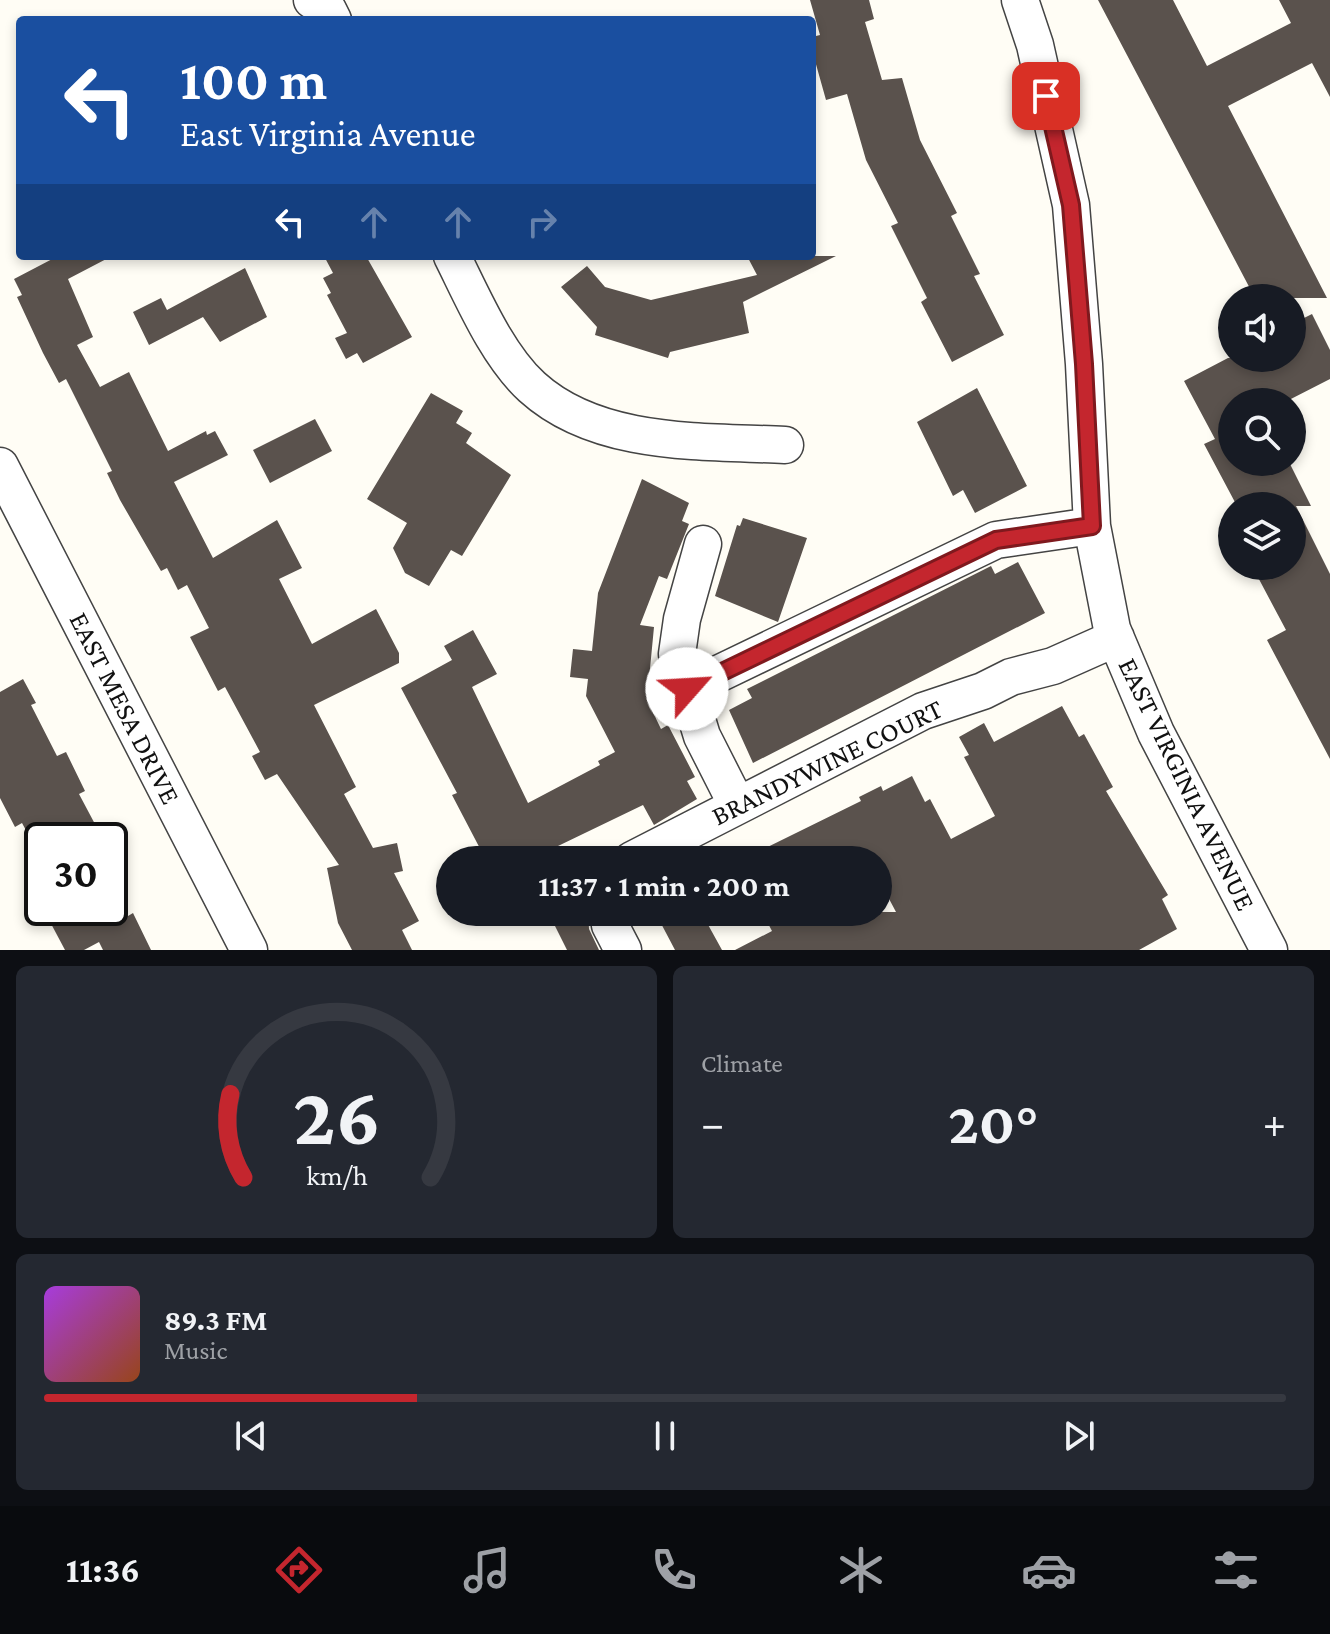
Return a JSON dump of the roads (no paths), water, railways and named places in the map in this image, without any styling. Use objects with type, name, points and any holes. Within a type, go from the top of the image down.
[{"type":"street","name":"EAST VIRGINIA AVENUE","points":[[1020,0],[1035,45],[1071,205],[1084,364],[1092,526],[1116,638],[1156,733],[1269,950]]},
{"type":"street","points":[[454,260],[492,334],[532,387],[564,407],[595,423],[664,439],[785,445]]},
{"type":"street","name":"EAST MESA DRIVE","points":[[0,466],[249,950]]},
{"type":"street","points":[[687,689],[996,540],[1092,526]]},
{"type":"street","points":[[703,544],[682,619],[677,654],[702,736],[737,805]]},
{"type":"street","name":"BRANDYWINE COURT","points":[[659,846],[923,711],[983,691],[1011,677],[1053,666],[1116,638]]},
{"type":"street","points":[[611,926],[623,950]]}]
